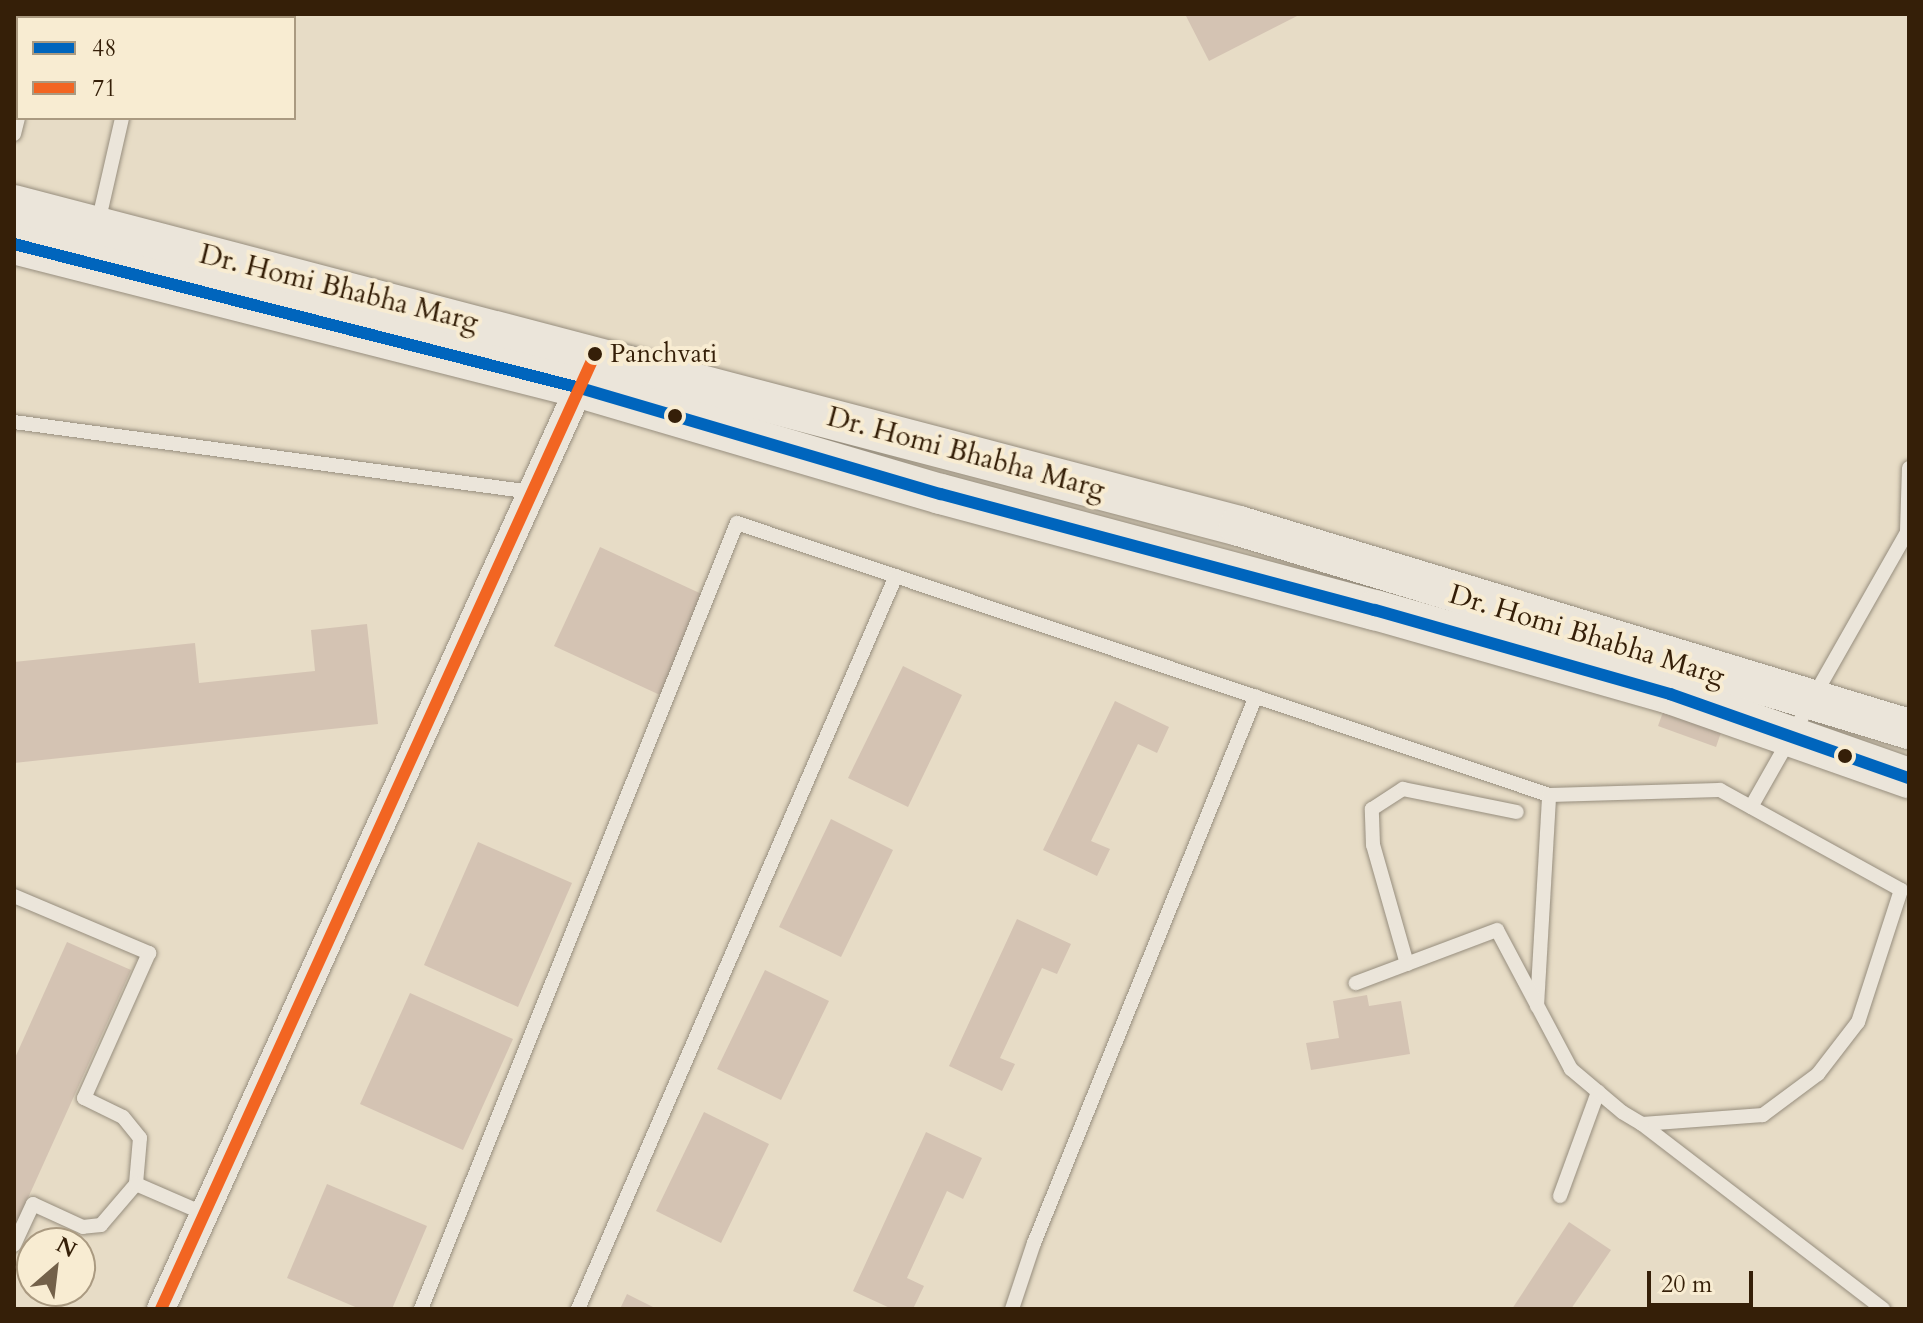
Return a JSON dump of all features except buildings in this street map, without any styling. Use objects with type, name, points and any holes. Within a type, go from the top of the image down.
[{"type":"main road","name":"Dr. Homi Bhabha Marg","points":[[14,205],[94,244],[587,371],[1239,526],[1814,703],[1909,729]]},
{"type":"main road","name":"Dr. Homi Bhabha Marg","points":[[14,244],[94,244]]},
{"type":"main road","name":"Dr. Homi Bhabha Marg","points":[[587,371],[941,494],[1670,694],[1909,778]]},
{"type":"street","points":[[161,1309],[587,371]]},
{"type":"lane","points":[[94,244],[122,120]]},
{"type":"lane","points":[[14,422],[532,492]]},
{"type":"lane","points":[[1751,807],[1814,703],[1908,530],[1909,468]]},
{"type":"lane","points":[[421,1309],[737,523],[1549,795],[1720,790],[1905,892],[1858,1022],[1818,1074],[1763,1115],[1642,1124]]},
{"type":"lane","points":[[578,1309],[896,576]]},
{"type":"lane","points":[[1012,1309],[1256,696]]},
{"type":"lane","points":[[1407,964],[1373,845],[1372,809],[1403,789],[1517,812]]},
{"type":"lane","points":[[1537,1007],[1549,795]]},
{"type":"lane","points":[[14,896],[149,953],[84,1098],[123,1117],[140,1138],[136,1184],[101,1225],[83,1227],[33,1204],[14,1245]]},
{"type":"lane","points":[[1356,983],[1497,930],[1571,1069],[1883,1309]]},
{"type":"lane","points":[[1560,1196],[1598,1092]]},
{"type":"lane","points":[[136,1184],[205,1214]]},
{"type":"transit line","name":"48","points":[[14,244],[580,388],[941,494],[1375,610],[1670,694],[1909,778]]},
{"type":"transit line","name":"71","points":[[161,1309],[595,354]]},
{"type":"place","name":"Panchvati","points":[[595,354]]}]
